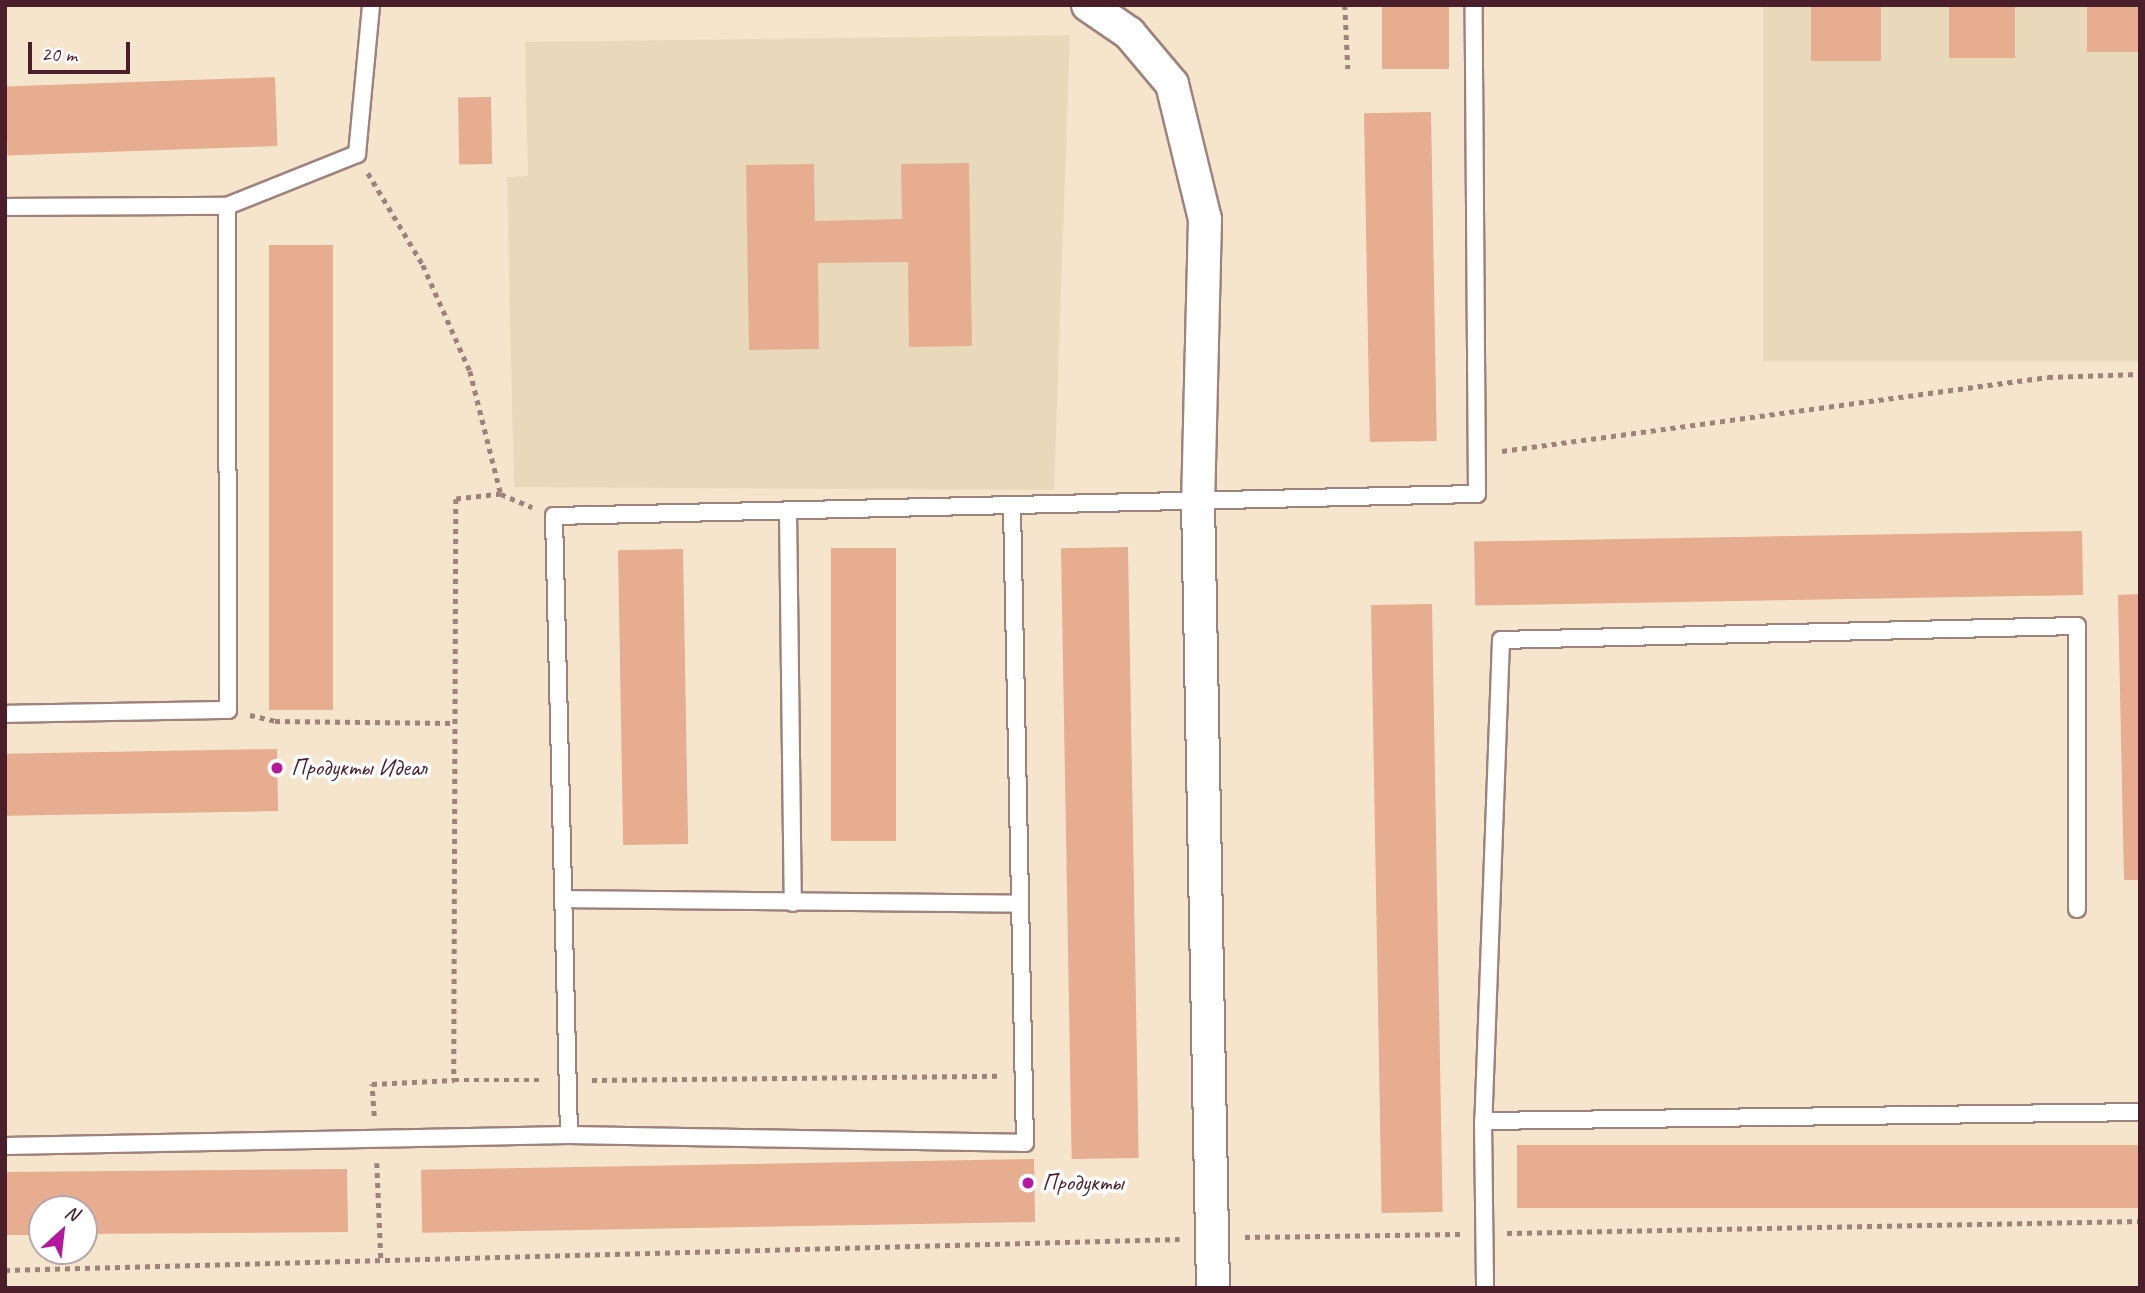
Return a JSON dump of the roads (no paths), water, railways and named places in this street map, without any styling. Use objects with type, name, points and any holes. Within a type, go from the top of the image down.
[{"type":"street","points":[[1088,5],[1128,19],[1172,84],[1205,219],[1198,500],[1213,1288]]},
{"type":"lane","points":[[5,207],[227,206],[357,154],[371,5]]},
{"type":"lane","points":[[569,1135],[554,516],[1476,494],[1474,5]]},
{"type":"lane","points":[[5,714],[228,710],[227,206]]},
{"type":"lane","points":[[5,1146],[569,1135],[1025,1143],[1012,505]]},
{"type":"lane","points":[[788,510],[793,904]]},
{"type":"lane","points":[[1485,1288],[1483,1121],[1501,640],[2077,626],[2077,909]]},
{"type":"lane","points":[[563,899],[793,904],[1019,904]]},
{"type":"lane","points":[[1483,1121],[2140,1112]]},
{"type":"place","name":"Продукты Идеал","points":[[277,768]]},
{"type":"place","name":"Продукты","points":[[1028,1183]]}]
